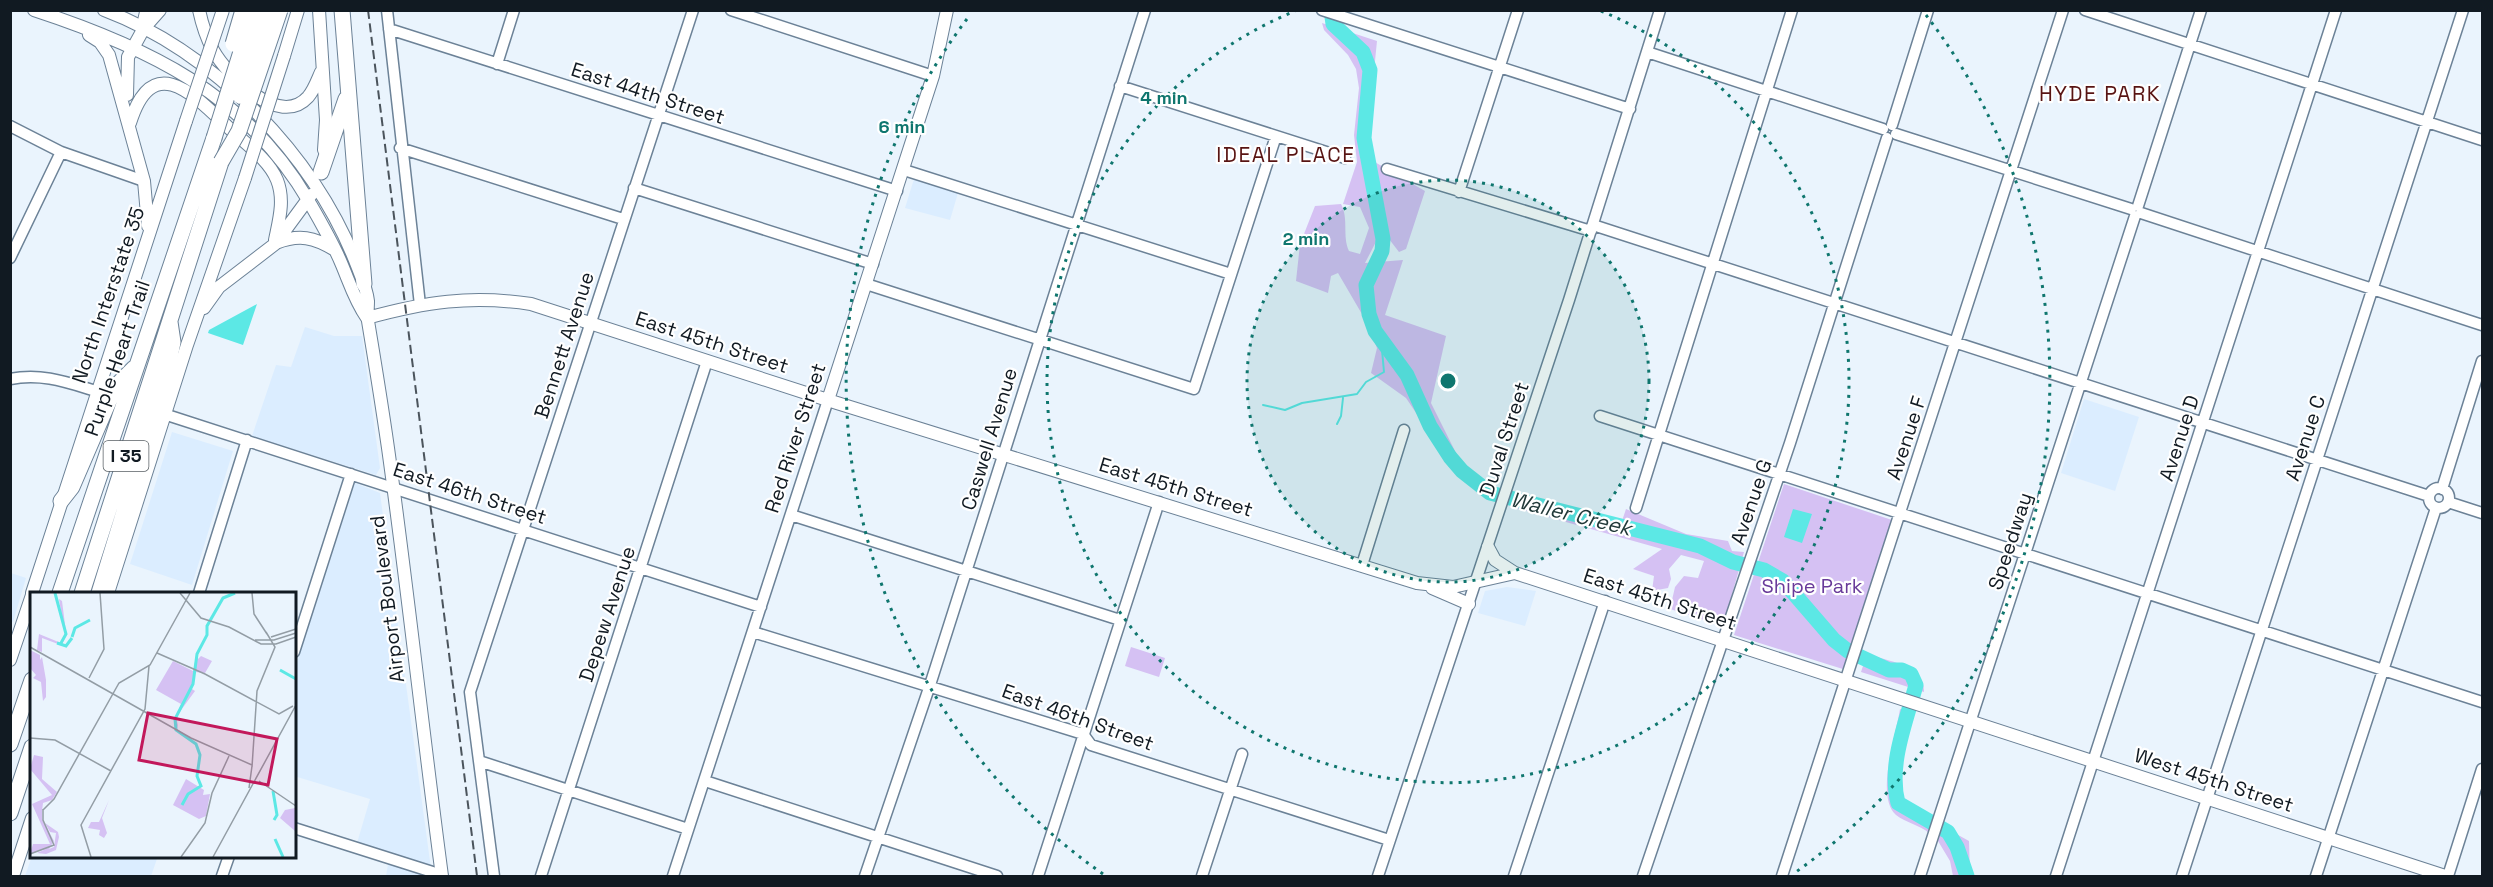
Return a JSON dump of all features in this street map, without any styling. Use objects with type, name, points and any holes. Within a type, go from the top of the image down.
[{"type":"highway","points":[[144,28],[148,10]]},
{"type":"highway","name":"Purple Heart Trail","points":[[213,141],[213,117],[243,10]]},
{"type":"highway","name":"Purple Heart Trail","points":[[60,592],[213,141],[254,10]]},
{"type":"highway","name":"Purple Heart Trail","points":[[82,592],[221,162],[266,10]]},
{"type":"highway","name":"Purple Heart Trail","points":[[221,162],[239,131],[280,10]]},
{"type":"highway","points":[[342,10],[364,284]]},
{"type":"highway","points":[[319,180],[348,92]]},
{"type":"highway","points":[[99,592],[168,372],[173,342],[170,318]]},
{"type":"highway","points":[[61,501],[72,487],[115,387],[136,366]]},
{"type":"highway","points":[[10,744],[30,686]]},
{"type":"highway","points":[[10,813],[30,753]]},
{"type":"main road","name":"Airport Boulevard","points":[[34,10],[133,46],[178,69],[242,119],[281,162],[308,200],[335,250],[356,302],[367,318]]},
{"type":"main road","name":"Airport Boulevard","points":[[104,10],[144,28],[206,70],[257,114],[319,180],[355,259],[368,299],[367,318],[393,487],[442,876]]},
{"type":"main road","points":[[130,123],[126,71],[133,46],[144,28],[160,10]]},
{"type":"main road","points":[[199,10],[213,51],[236,81],[260,98],[282,107],[301,103],[313,92],[321,71]]},
{"type":"main road","name":"North Interstate 35","points":[[33,592],[96,392],[223,10]]},
{"type":"main road","points":[[108,592],[298,10]]},
{"type":"main road","points":[[196,318],[219,287],[275,244],[308,200],[319,180],[326,120],[321,71],[319,10]]},
{"type":"main road","name":"Red River Street","points":[[828,400],[933,76],[947,10]]},
{"type":"main road","points":[[71,22],[100,42],[109,55],[130,123],[144,181],[147,238]]},
{"type":"main road","points":[[130,123],[142,94],[157,86],[174,84],[182,87],[202,103],[262,159],[276,178],[281,201],[275,244]]},
{"type":"main road","points":[[275,244],[307,236],[335,250]]},
{"type":"main road","name":"East 45th Street","points":[[367,318],[450,300],[502,300],[531,304],[828,400],[1429,586],[1452,587],[1515,573],[1971,720]]},
{"type":"main road","points":[[1488,547],[1495,560],[1515,573]]},
{"type":"main road","points":[[1429,586],[1441,594],[1469,604]]},
{"type":"main road","name":"North Interstate 35","points":[[10,660],[30,600]]},
{"type":"main road","name":"West 45th Street","points":[[1971,720],[2447,876]]},
{"type":"main road","points":[[13,876],[30,824]]},
{"type":"street","points":[[387,10],[400,148],[420,305]]},
{"type":"street","points":[[497,64],[514,10]]},
{"type":"street","name":"Bennett Avenue","points":[[478,761],[470,692],[693,10]]},
{"type":"street","points":[[731,10],[933,76]]},
{"type":"street","name":"Caswell Avenue","points":[[865,876],[930,685],[1004,454],[1038,339],[1145,10]]},
{"type":"street","points":[[1322,10],[1630,109]]},
{"type":"street","points":[[1459,192],[1518,10]]},
{"type":"street","name":"Duval Street","points":[[1378,876],[1477,582],[1660,10]]},
{"type":"street","points":[[1636,508],[1657,434],[1792,10]]},
{"type":"street","name":"Avenue G","points":[[1643,876],[1790,443],[1928,10]]},
{"type":"street","name":"Avenue F","points":[[1782,876],[2063,10]]},
{"type":"street","points":[[2085,10],[2482,140]]},
{"type":"street","name":"Speedway","points":[[1920,876],[2200,10]]},
{"type":"street","name":"Avenue D","points":[[2056,876],[2336,10]]},
{"type":"street","name":"Avenue C","points":[[2182,876],[2463,10]]},
{"type":"street","name":"East 44th Street","points":[[389,29],[897,191]]},
{"type":"street","points":[[1647,52],[2482,325]]},
{"type":"street","points":[[1120,86],[1345,158]]},
{"type":"street","points":[[10,126],[61,152],[144,181]]},
{"type":"street","points":[[866,284],[1194,389],[1276,136]]},
{"type":"street","points":[[400,148],[624,219]]},
{"type":"street","points":[[10,258],[61,152]]},
{"type":"street","points":[[1387,168],[1459,192],[1711,263],[2429,496]]},
{"type":"street","points":[[904,170],[1232,274]]},
{"type":"street","points":[[634,188],[873,264]]},
{"type":"street","points":[[2442,489],[2482,361]]},
{"type":"street","name":"Depew Avenue","points":[[541,876],[571,790],[707,362]]},
{"type":"street","points":[[10,379],[32,375],[54,378],[96,392]]},
{"type":"street","name":"Red River Street","points":[[673,876],[828,400]]},
{"type":"street","name":"East 46th Street","points":[[167,415],[761,607]]},
{"type":"street","points":[[1599,416],[2482,702]]},
{"type":"street","points":[[1362,565],[1404,430]]},
{"type":"street","points":[[199,592],[247,440]]},
{"type":"street","points":[[296,646],[351,474]]},
{"type":"street","points":[[2436,489],[2442,489],[2447,493],[2448,502],[2442,508],[2436,508],[2429,502],[2429,496],[2436,489]]},
{"type":"street","points":[[1038,876],[1159,502]]},
{"type":"street","points":[[2448,502],[2482,513]]},
{"type":"street","points":[[2316,876],[2436,508]]},
{"type":"street","points":[[790,515],[1120,620]]},
{"type":"street","points":[[1514,876],[1605,601]]},
{"type":"street","name":"East 46th Street","points":[[753,632],[1083,734],[1091,745],[1389,840]]},
{"type":"street","points":[[1202,876],[1242,754]]},
{"type":"street","points":[[494,876],[478,761],[688,829]]},
{"type":"street","points":[[2447,876],[2482,769]]},
{"type":"street","points":[[705,781],[997,876]]},
{"type":"street","points":[[296,829],[442,876]]},
{"type":"street","points":[[222,876],[228,857]]},
{"type":"shaded area","points":[[914,179],[958,193],[950,220],[905,208]]},
{"type":"shaded area","points":[[305,327],[334,336],[362,336],[380,468],[376,475],[252,436],[276,365],[291,367]]},
{"type":"shaded area","points":[[2084,399],[2139,417],[2115,491],[2061,473]]},
{"type":"shaded area","points":[[172,432],[233,451],[192,585],[130,564]]},
{"type":"shaded area","points":[[355,483],[380,493],[432,876],[386,876],[390,853],[357,843],[370,799],[296,777],[296,665]]},
{"type":"shaded area","points":[[11,573],[26,578],[13,622],[11,621]]},
{"type":"shaded area","points":[[1507,587],[1536,591],[1525,626],[1478,613],[1485,591]]},
{"type":"shaded area","points":[[32,857],[158,857],[151,876],[25,876]]},
{"type":"green space","points":[[1322,23],[1377,41],[1368,131],[1373,161],[1425,191],[1406,249],[1399,252],[1389,239],[1379,236],[1365,263],[1403,260],[1385,315],[1446,336],[1431,403],[1465,471],[1496,486],[1492,501],[1452,466],[1406,398],[1371,373],[1377,348],[1366,321],[1338,273],[1331,276],[1328,293],[1296,281],[1300,244],[1315,206],[1341,204],[1345,216],[1349,251],[1360,254],[1369,228],[1360,207],[1343,204],[1357,162],[1354,135],[1359,88],[1356,69],[1348,55],[1324,30]]},
{"type":"green space","name":"Shipe Park","points":[[1784,484],[1895,521],[1846,670],[1734,635]]},
{"type":"green space","points":[[1517,494],[1622,521],[1626,509],[1686,534],[1728,541],[1732,551],[1744,552],[1723,626],[1670,609],[1675,587],[1684,576],[1698,578],[1704,561],[1681,555],[1669,569],[1671,579],[1668,588],[1652,591],[1654,576],[1633,569],[1662,549],[1512,507]]},
{"type":"green space","points":[[1131,647],[1165,658],[1159,677],[1125,666]]},
{"type":"green space","points":[[1867,654],[1912,670],[1923,683],[1924,692],[1861,672]]},
{"type":"green space","points":[[1900,709],[1914,714],[1903,758],[1902,793],[1912,806],[1934,819],[1929,833],[1896,815],[1890,806],[1887,794],[1891,749]]},
{"type":"green space","points":[[1942,826],[1969,841],[1970,876],[1953,876],[1950,861],[1938,841]]},
{"type":"water","points":[[257,304],[243,345],[208,333],[209,330]]},
{"type":"water","points":[[1793,509],[1812,514],[1802,543],[1784,537]]},
{"type":"waterway","name":"Waller Creek","points":[[1331,10],[1333,24],[1363,52],[1370,70],[1364,138],[1383,239],[1382,251],[1366,285],[1369,314],[1375,331],[1407,375],[1430,426],[1450,457],[1462,471],[1490,493],[1700,546],[1733,562],[1764,570],[1783,581],[1834,640],[1848,651],[1889,670],[1902,670],[1911,674],[1916,685],[1897,759],[1895,789],[1898,803],[1948,832],[1957,847],[1967,876]]},
{"type":"waterway","points":[[1263,405],[1285,410],[1302,403],[1357,394],[1366,382],[1384,372],[1381,339]]},
{"type":"waterway","points":[[1337,424],[1341,416],[1343,398]]},
{"type":"railway","points":[[368,10],[477,876]]},
{"type":"district","name":"HYDE PARK","points":[[2100,94]]},
{"type":"district","name":"IDEAL PLACE","points":[[1286,155]]}]
